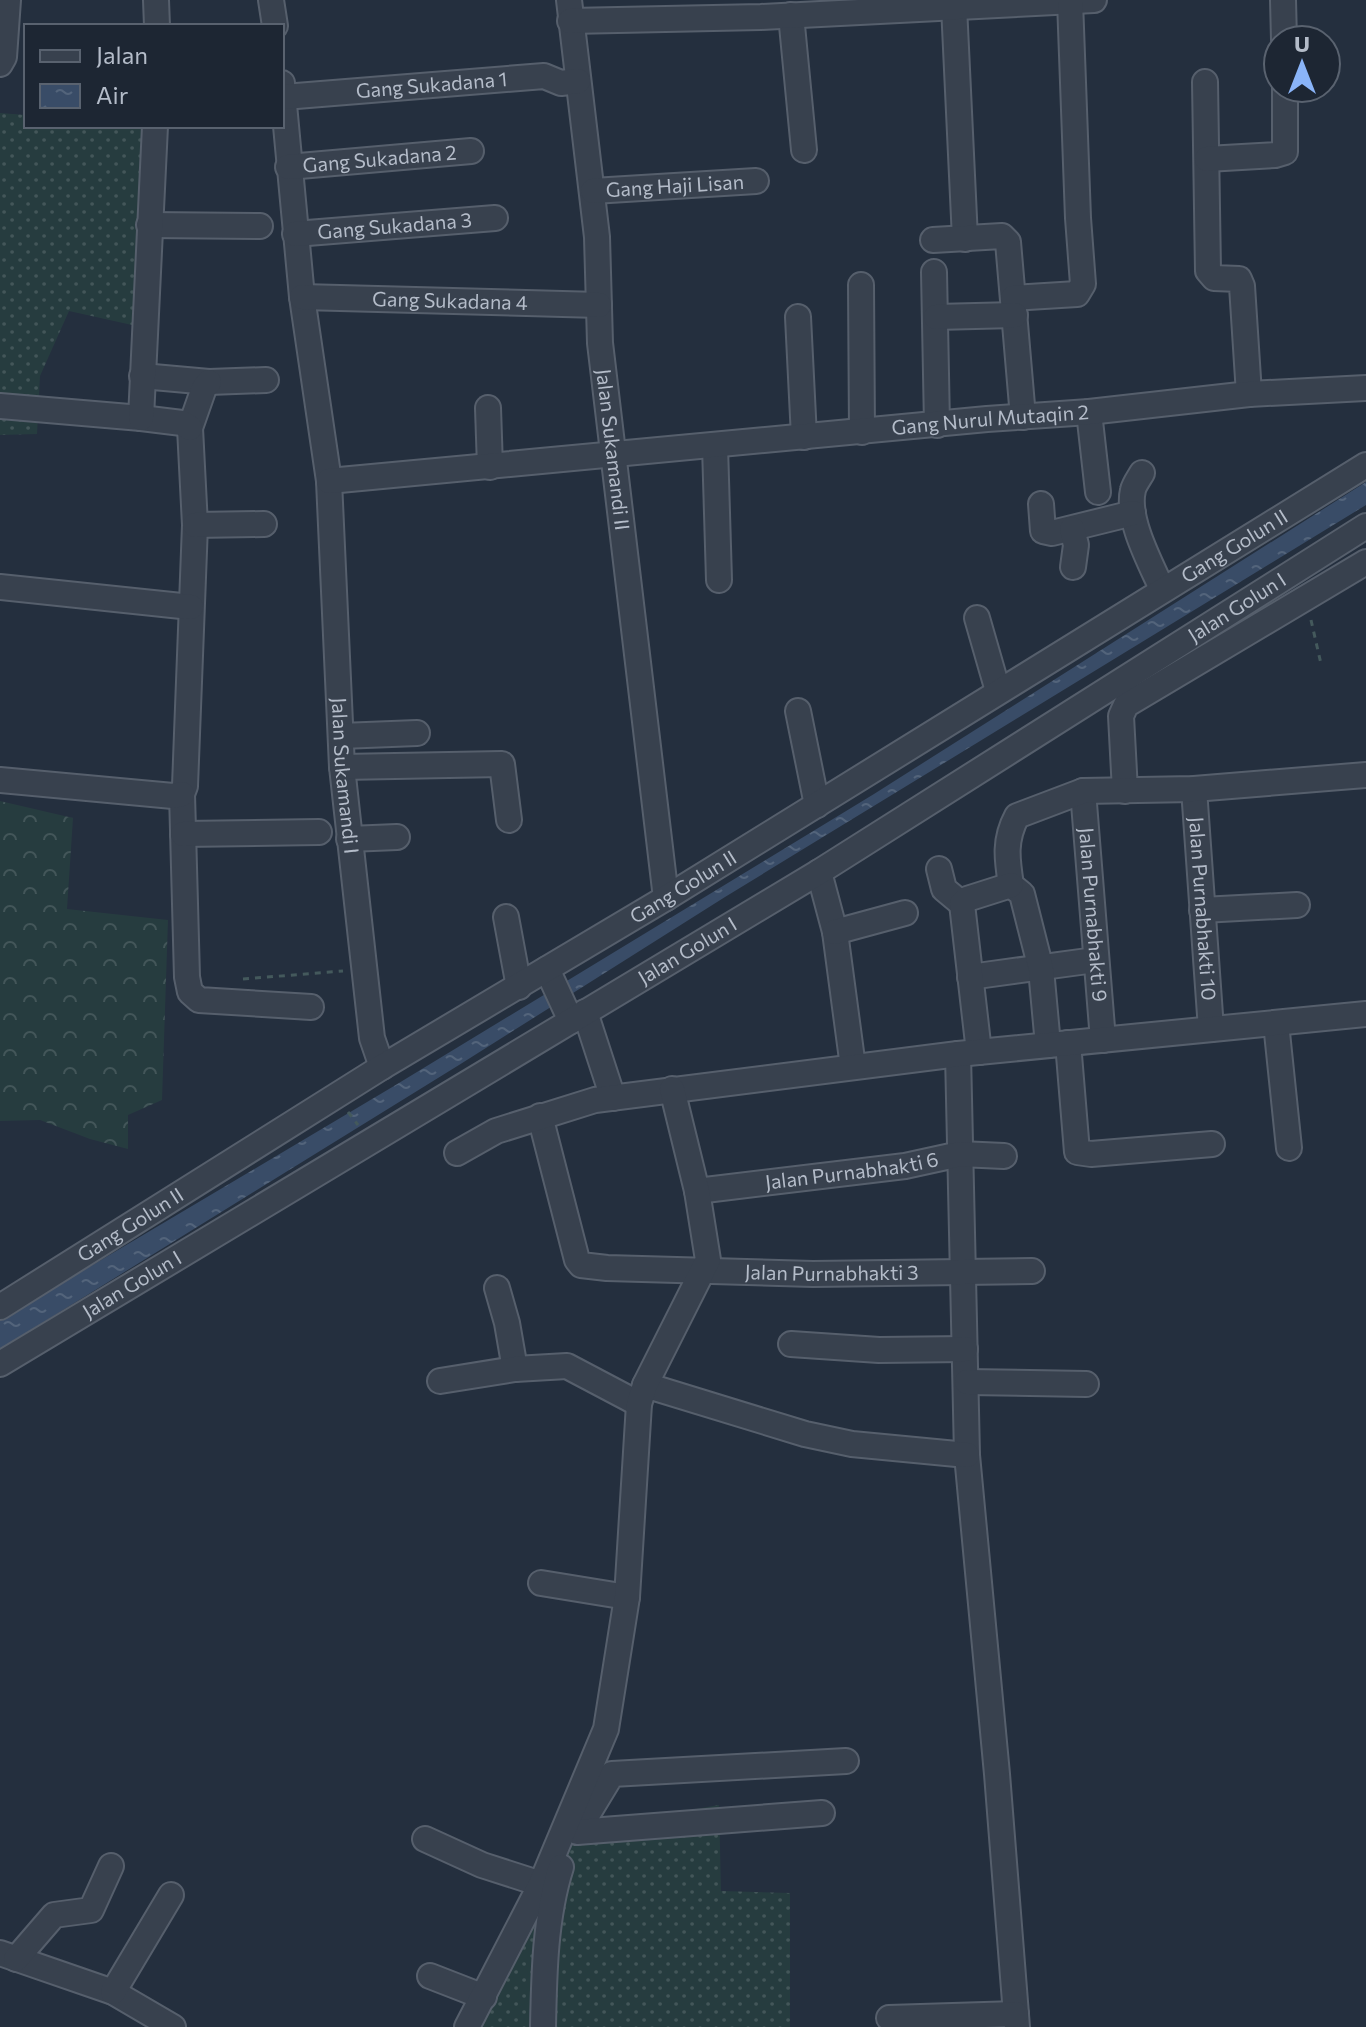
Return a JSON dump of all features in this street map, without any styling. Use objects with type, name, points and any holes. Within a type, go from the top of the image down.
[{"type":"street","points":[[0,64],[4,57],[8,0]]},
{"type":"street","points":[[156,0],[157,24]]},
{"type":"street","points":[[271,0],[275,24]]},
{"type":"street","points":[[569,11],[740,9],[791,15],[1094,0]]},
{"type":"street","points":[[1283,0],[1284,24]]},
{"type":"street","points":[[936,317],[1077,294],[1083,284],[1070,1]]},
{"type":"street","points":[[954,6],[965,239]]},
{"type":"street","name":"Jalan Sukamandi II","points":[[569,11],[593,191],[600,343],[666,898]]},
{"type":"street","points":[[791,15],[804,150]]},
{"type":"street","name":"Gang Sukadana 1","points":[[284,90],[544,76],[561,83],[578,81]]},
{"type":"street","points":[[1205,82],[1208,271],[1214,278],[1239,279],[1242,286],[1249,394]]},
{"type":"street","points":[[1207,159],[1285,152],[1285,104]]},
{"type":"street","name":"Jalan Sukamandi I","points":[[284,105],[302,297],[329,481],[342,767],[349,839],[372,1038],[382,1067]]},
{"type":"street","points":[[141,418],[155,128]]},
{"type":"street","name":"Gang Sukadana 2","points":[[288,167],[471,151]]},
{"type":"street","name":"Gang Haji Lisan","points":[[593,191],[756,181]]},
{"type":"street","name":"Gang Sukadana 3","points":[[295,234],[495,218]]},
{"type":"street","points":[[149,225],[260,226]]},
{"type":"street","points":[[933,240],[1006,238],[1023,417]]},
{"type":"street","points":[[934,272],[937,425]]},
{"type":"street","points":[[861,285],[862,432]]},
{"type":"street","name":"Gang Sukadana 4","points":[[302,297],[599,305]]},
{"type":"street","points":[[798,317],[804,437]]},
{"type":"street","points":[[142,376],[209,382],[266,380]]},
{"type":"street","points":[[209,382],[190,428],[195,525],[185,786],[182,794],[190,992],[199,1000],[311,1007]]},
{"type":"street","name":"Gang Nurul Mutaqin 2","points":[[329,481],[1089,412],[1249,394],[1366,388]]},
{"type":"street","points":[[0,406],[141,418],[182,423],[190,428]]},
{"type":"street","points":[[488,408],[490,467]]},
{"type":"street","points":[[1089,412],[1098,492]]},
{"type":"street","points":[[715,446],[719,580]]},
{"type":"street","name":"Gang Golun II","points":[[0,1307],[382,1067],[519,987],[549,974],[998,691],[1366,465]]},
{"type":"street","points":[[1142,473],[1133,490],[1133,513],[1162,589]]},
{"type":"street","points":[[1041,504],[1043,531],[1052,533],[1133,513]]},
{"type":"street","points":[[195,525],[264,524]]},
{"type":"street","name":"Jalan Golun I","points":[[0,1364],[573,1012],[819,872],[1366,526]]},
{"type":"street","points":[[1072,529],[1076,545],[1073,567]]},
{"type":"street","points":[[1125,791],[1122,709],[1366,562]]},
{"type":"street","points":[[0,587],[191,607]]},
{"type":"street","points":[[977,618],[998,691]]},
{"type":"street","points":[[798,711],[817,805]]},
{"type":"street","points":[[341,736],[417,733]]},
{"type":"street","points":[[342,767],[502,764],[509,820]]},
{"type":"street","points":[[1212,1144],[1091,1154],[1077,1152],[1041,969],[1022,894],[1011,885],[1006,847],[1008,831],[1017,816],[1083,791],[1194,789],[1366,775]]},
{"type":"street","points":[[0,780],[173,796],[182,794]]},
{"type":"street","name":"Jalan Purnabhakti 10","points":[[1194,789],[1211,1029]]},
{"type":"street","name":"Jalan Purnabhakti 9","points":[[1083,791],[1103,1040]]},
{"type":"street","points":[[183,834],[319,832]]},
{"type":"street","points":[[349,839],[397,837]]},
{"type":"street","points":[[889,2018],[1016,2020],[967,1455],[960,1154],[969,1053],[970,977],[962,904],[944,889],[939,869]]},
{"type":"street","points":[[819,872],[835,932],[853,1067]]},
{"type":"street","points":[[962,904],[967,899],[1011,885]]},
{"type":"street","points":[[1202,910],[1297,905]]},
{"type":"street","points":[[835,932],[905,913]]},
{"type":"street","points":[[506,917],[519,987]]},
{"type":"street","points":[[970,977],[1095,960]]},
{"type":"street","points":[[549,974],[573,1012],[613,1098]]},
{"type":"street","points":[[457,1153],[496,1131],[595,1100],[969,1053],[1366,1014]]},
{"type":"street","points":[[1276,1023],[1289,1148]]},
{"type":"street","points":[[467,2027],[541,1884],[606,1729],[627,1597],[642,1394],[708,1260],[697,1191],[672,1089]]},
{"type":"street","name":"Jalan Purnabhakti 3","points":[[540,1116],[577,1260],[581,1265],[813,1274],[1032,1271]]},
{"type":"street","name":"Jalan Purnabhakti 6","points":[[697,1191],[905,1166],[960,1154],[1004,1156]]},
{"type":"street","points":[[497,1288],[515,1369]]},
{"type":"street","points":[[791,1344],[879,1350],[965,1349]]},
{"type":"street","points":[[440,1381],[515,1369],[567,1366],[642,1394],[805,1434],[852,1444],[967,1455]]},
{"type":"street","points":[[967,1382],[1086,1384]]},
{"type":"street","points":[[541,1583],[627,1597]]},
{"type":"street","points":[[543,2027],[544,1985],[555,1888],[566,1851],[612,1774],[846,1761]]},
{"type":"street","points":[[577,1832],[822,1813]]},
{"type":"street","points":[[425,1839],[482,1865],[541,1884]]},
{"type":"street","points":[[111,1866],[91,1910],[54,1915],[8,1956],[113,1992],[173,2027]]},
{"type":"street","points":[[113,1992],[171,1895]]},
{"type":"street","points":[[430,1976],[484,1997]]},
{"type":"path","points":[[1306,597],[1321,664]]},
{"type":"path","points":[[240,980],[364,970]]},
{"type":"path","points":[[342,1103],[363,1132]]},
{"type":"green space","points":[[0,113],[24,115],[24,128],[144,128],[141,327],[69,311],[40,376],[37,434],[0,435]]},
{"type":"green space","points":[[0,801],[73,818],[67,909],[168,920],[162,1100],[128,1115],[128,1149],[40,1120],[0,1121]]},
{"type":"green space","points":[[719,1805],[721,1891],[790,1893],[790,2027],[472,2027],[563,1832]]},
{"type":"water","points":[[1366,482],[1366,505],[725,897],[0,1349],[0,1320],[394,1086],[874,794]]}]
